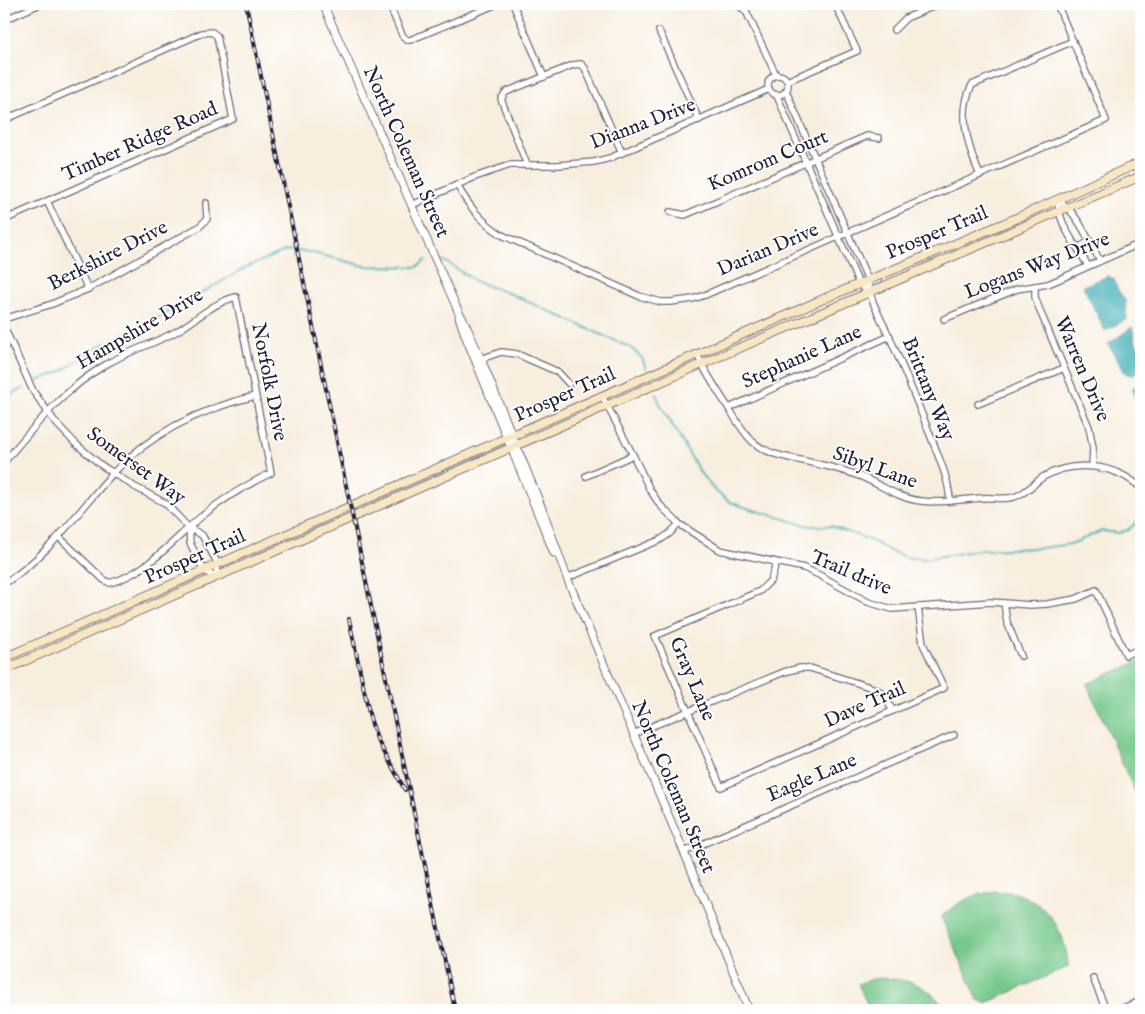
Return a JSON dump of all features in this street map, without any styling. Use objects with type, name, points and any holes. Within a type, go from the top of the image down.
[{"type":"main road","name":"Prosper Trail","points":[[4,658],[90,622],[697,354],[1141,162]]},
{"type":"main road","name":"Prosper Trail","points":[[4,670],[702,364],[1141,176]]},
{"type":"main road","points":[[90,622],[94,632]]},
{"type":"street","points":[[4,20],[40,4]]},
{"type":"street","name":"North Coleman Street","points":[[323,4],[459,314],[464,319],[510,437]]},
{"type":"street","points":[[389,4],[402,35],[407,40],[415,40],[497,4]]},
{"type":"street","points":[[513,4],[544,77]]},
{"type":"street","points":[[737,4],[746,11],[776,76]]},
{"type":"street","points":[[787,82],[857,51],[835,4]]},
{"type":"street","points":[[894,30],[906,18],[939,4]]},
{"type":"street","points":[[980,175],[970,150],[966,130],[967,99],[972,85],[1073,41],[1057,4]]},
{"type":"street","points":[[659,31],[700,120]]},
{"type":"street","name":"Timber Ridge Road","points":[[4,120],[202,33],[212,32],[217,36],[234,119],[4,220]]},
{"type":"street","name":"Darian Drive","points":[[457,185],[466,201],[483,222],[502,235],[639,296],[661,302],[682,301],[705,295],[1106,120],[1073,41]]},
{"type":"street","points":[[527,165],[501,99],[506,92],[572,65],[581,64],[585,68],[622,153]]},
{"type":"street","points":[[776,76],[783,76],[787,82],[788,88],[780,95],[777,96],[768,89],[768,82],[776,76]]},
{"type":"street","name":"Dianna Drive","points":[[412,205],[496,169],[510,165],[594,162],[622,153],[768,89]]},
{"type":"street","name":"Brittany Way","points":[[786,91],[868,280],[869,292],[890,336],[925,421],[950,490],[950,501]]},
{"type":"street","name":"Brittany Way","points":[[777,96],[859,284],[869,292]]},
{"type":"street","name":"Komrom Court","points":[[670,212],[685,215],[867,136],[880,138]]},
{"type":"street","points":[[1058,199],[1069,207],[1100,260]]},
{"type":"street","points":[[1058,199],[1058,212],[1063,226],[1088,266]]},
{"type":"street","points":[[48,200],[88,289]]},
{"type":"street","name":"Berkshire Drive","points":[[4,319],[58,302],[88,289],[199,227],[207,218],[206,203]]},
{"type":"street","points":[[1078,248],[1090,241]]},
{"type":"street","name":"Logans Way Drive","points":[[944,319],[1017,289],[1048,284],[1141,243]]},
{"type":"street","name":"Warren Drive","points":[[1035,286],[1035,297],[1040,311],[1089,427],[1093,448],[1092,466]]},
{"type":"street","name":"Norfolk Drive","points":[[189,528],[234,492],[271,473],[236,297]]},
{"type":"street","name":"Hampshire Drive","points":[[4,462],[47,411],[75,385],[106,364],[174,332],[220,302],[236,297]]},
{"type":"street","name":"North Coleman Street","points":[[459,314],[459,321],[543,511],[567,578],[684,852],[748,1010]]},
{"type":"street","name":"Somerset Way","points":[[4,327],[22,370],[47,411],[76,444],[113,474],[165,503],[189,528],[202,535],[218,564]]},
{"type":"street","name":"Stephanie Lane","points":[[728,408],[890,336]]},
{"type":"street","points":[[481,359],[501,352],[518,354],[558,372],[569,384]]},
{"type":"street","name":"Sibyl Lane","points":[[697,354],[728,408],[752,441],[767,451],[784,458],[804,461],[861,477],[909,498],[921,501],[1012,498],[1058,470],[1092,466],[1121,474],[1141,488]]},
{"type":"street","points":[[978,404],[1064,368]]},
{"type":"street","points":[[4,584],[36,560],[59,537],[113,474],[136,451],[178,423],[207,409],[255,396]]},
{"type":"street","name":"Trail drive","points":[[602,396],[650,490],[660,505],[679,524],[720,550],[804,568],[868,602],[892,609],[972,603],[1047,604],[1076,599],[1096,590],[1126,655],[1141,648]]},
{"type":"street","points":[[586,476],[633,455]]},
{"type":"street","points":[[567,578],[660,540],[679,524]]},
{"type":"street","points":[[59,537],[104,580],[110,583],[131,574],[155,558],[189,528]]},
{"type":"street","name":"Somerset Way","points":[[189,528],[190,543],[204,571]]},
{"type":"street","name":"Gray Lane","points":[[721,787],[655,636],[760,591],[771,580],[776,563]]},
{"type":"street","points":[[204,571],[216,577],[218,564]]},
{"type":"street","points":[[1004,603],[1007,622],[1022,656]]},
{"type":"street","name":"Dave Trail","points":[[721,787],[944,688],[923,644],[918,607]]},
{"type":"street","points":[[633,734],[784,672],[800,668],[822,671],[876,690],[883,694],[893,711]]},
{"type":"street","name":"Eagle Lane","points":[[684,852],[954,735]]},
{"type":"street","points":[[1093,978],[1106,1010]]},
{"type":"street","points":[[1118,1010],[1141,1001]]},
{"type":"green space","points":[[1141,660],[1141,806],[1087,684]]},
{"type":"green space","points":[[995,891],[1013,892],[1037,904],[1046,912],[1054,921],[1064,942],[1068,967],[986,1003],[978,1000],[941,917],[954,906],[966,900]]},
{"type":"green space","points":[[872,979],[904,980],[920,986],[933,995],[946,1010],[870,1010],[858,984]]},
{"type":"water","points":[[1108,276],[1114,279],[1118,290],[1125,300],[1127,319],[1105,331],[1083,286]]},
{"type":"water","points":[[1132,327],[1141,353],[1141,370],[1132,375],[1125,373],[1108,344]]},
{"type":"water","points":[[1141,383],[1141,410],[1132,388]]},
{"type":"waterway","points":[[35,382],[62,371],[96,348],[158,318],[247,267],[287,250],[309,252],[365,266],[417,267],[426,260]]},
{"type":"waterway","points":[[443,260],[477,282],[511,294],[631,348],[642,358],[646,368]]},
{"type":"waterway","points":[[4,398],[24,388]]},
{"type":"waterway","points":[[656,393],[660,404],[701,474],[715,491],[730,502],[809,526],[831,526],[872,541],[906,557],[925,559],[979,550],[1040,548],[1071,544],[1102,531],[1118,533],[1128,530],[1141,518]]},
{"type":"railway","points":[[246,4],[455,1010]]},
{"type":"railway","points":[[349,619],[370,718],[377,739],[405,790]]}]
